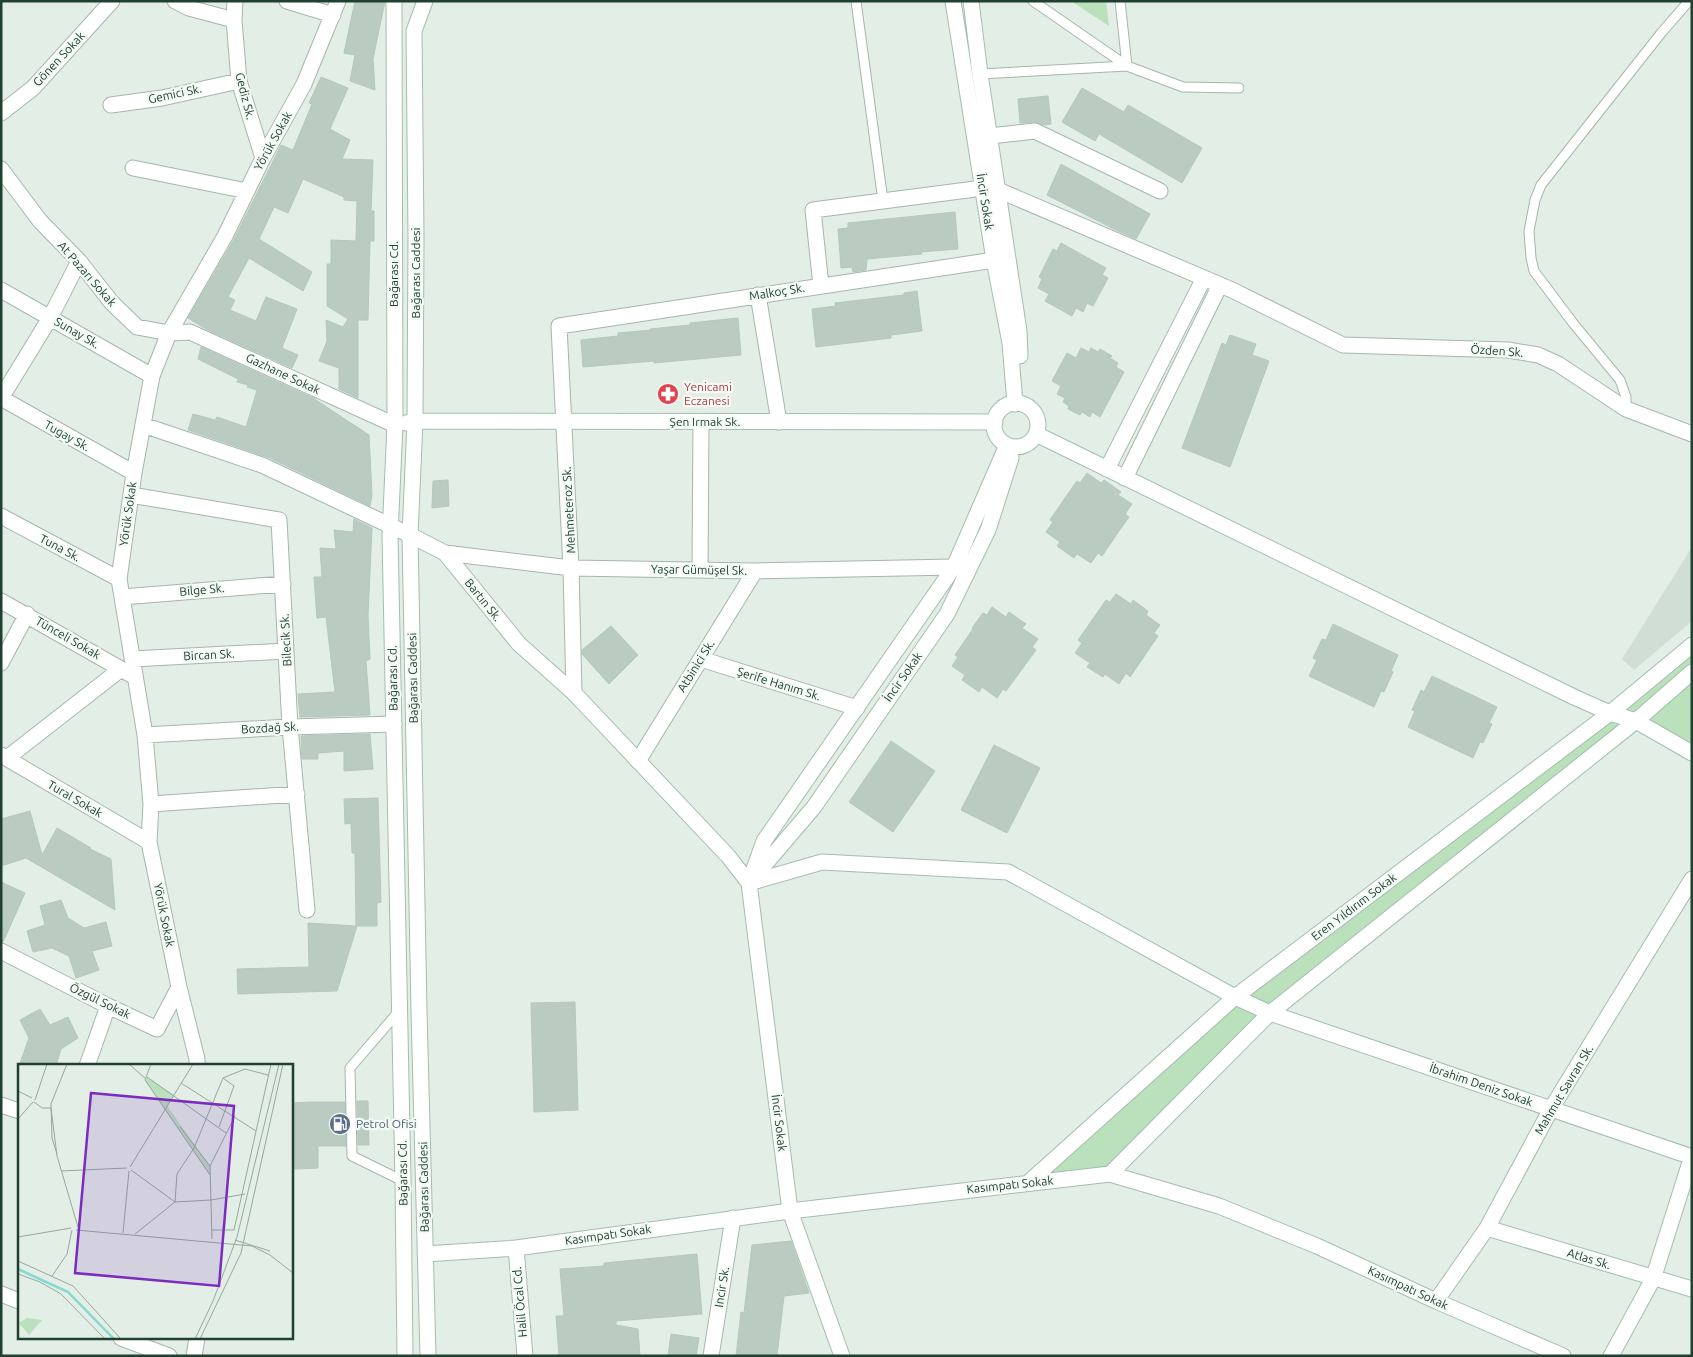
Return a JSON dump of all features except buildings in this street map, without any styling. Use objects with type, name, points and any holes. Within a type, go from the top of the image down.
[{"type":"main road","name":"Gönen Sokak","points":[[1,113],[33,88],[112,1]]},
{"type":"main road","points":[[175,1],[189,8],[234,20]]},
{"type":"main road","name":"Gediz Sk.","points":[[236,1],[234,20],[239,81],[263,158]]},
{"type":"main road","points":[[287,1],[335,8]]},
{"type":"main road","name":"Bağarası Cd.","points":[[394,1],[395,425],[390,527],[405,1356]]},
{"type":"main road","name":"Bağarası Caddesi","points":[[425,1],[414,31],[415,421],[410,535],[428,1356]]},
{"type":"main road","name":"İncir Sokak","points":[[953,1],[1019,331],[1018,404]]},
{"type":"main road","name":"İncir Sokak","points":[[971,1],[990,136],[990,189],[994,260],[1010,343],[1018,404]]},
{"type":"main road","name":"Yörük Sokak","points":[[126,664],[122,597],[119,580],[134,473],[152,376],[169,333],[225,236],[263,158],[304,84],[335,8]]},
{"type":"main road","name":"Gemici Sk.","points":[[111,105],[162,98],[239,81]]},
{"type":"main road","points":[[990,136],[1035,131],[1160,191]]},
{"type":"main road","points":[[133,168],[247,191]]},
{"type":"main road","name":"At Pazarı Sokak","points":[[1,170],[40,221],[79,261],[112,304],[137,327],[169,333]]},
{"type":"main road","points":[[821,286],[813,210],[883,200],[990,189],[1220,285],[1125,478]]},
{"type":"main road","name":"Malkoç Sk.","points":[[559,326],[994,260]]},
{"type":"main road","points":[[1,398],[50,318],[79,261]]},
{"type":"main road","points":[[1107,469],[1204,278]]},
{"type":"main road","name":"Özden Sk.","points":[[1220,285],[1343,345],[1508,350],[1538,355],[1558,364],[1626,409],[1692,434]]},
{"type":"main road","name":"Sunay Sk.","points":[[1,290],[152,376]]},
{"type":"main road","points":[[758,295],[779,422]]},
{"type":"main road","name":"Mehmeteroz Sk.","points":[[559,326],[571,568],[574,693]]},
{"type":"main road","name":"Gazhane Sokak","points":[[169,333],[190,332],[395,425]]},
{"type":"main road","name":"Tugay Sk.","points":[[1,398],[134,473]]},
{"type":"main road","points":[[1018,404],[1034,413],[1037,420],[1036,434],[1027,444],[1010,446],[1001,441],[997,436],[995,422],[1001,410],[1018,404]]},
{"type":"main road","name":"Şen Irmak Sk.","points":[[395,425],[415,421],[995,422]]},
{"type":"main road","points":[[700,570],[701,422]]},
{"type":"main road","name":"Bartın Sk.","points":[[143,426],[262,465],[445,553],[520,644],[574,693],[728,856],[749,883]]},
{"type":"main road","points":[[1036,434],[1610,713],[1636,721],[1692,752]]},
{"type":"main road","name":"İncir Sokak","points":[[842,1356],[790,1211],[749,883],[764,841],[954,567],[1010,446]]},
{"type":"main road","name":"İncir Sokak","points":[[749,883],[814,807],[947,614],[988,530],[1010,446]]},
{"type":"main road","name":"Bilecik Sk.","points":[[131,495],[279,520],[290,727],[307,910]]},
{"type":"main road","name":"Tuna Sk.","points":[[1,516],[119,580]]},
{"type":"main road","name":"Yaşar Gümüşel Sk.","points":[[445,553],[571,568],[755,571],[954,567]]},
{"type":"main road","name":"Atbinici Sk.","points":[[638,761],[755,571]]},
{"type":"main road","name":"Bilge Sk.","points":[[122,597],[283,584]]},
{"type":"main road","name":"Tünceli Sokak","points":[[1,601],[126,664],[135,678]]},
{"type":"main road","points":[[1,664],[28,614]]},
{"type":"main road","name":"Eren Yıldırım Sokak","points":[[1029,1182],[1235,997],[1610,713],[1692,645]]},
{"type":"main road","name":"Bircan Sk.","points":[[126,664],[286,651]]},
{"type":"main road","name":"Şerife Hanım Sk.","points":[[701,660],[857,708]]},
{"type":"main road","points":[[4,757],[126,664]]},
{"type":"main road","points":[[1110,1174],[1270,1013],[1636,721],[1692,672]]},
{"type":"main road","name":"Yörük Sokak","points":[[135,678],[145,736],[150,804],[150,842],[178,987],[197,1064]]},
{"type":"main road","name":"Bozdağ Sk.","points":[[145,736],[290,727],[394,724]]},
{"type":"main road","name":"Tural Sokak","points":[[4,757],[150,842]]},
{"type":"main road","points":[[150,804],[297,794]]},
{"type":"main road","name":"İbrahim Deniz Sokak","points":[[749,883],[822,862],[1008,872],[1235,997],[1270,1013],[1692,1157]]},
{"type":"main road","name":"Mahmut Savran Sk.","points":[[1436,1301],[1487,1228],[1551,1109],[1692,879]]},
{"type":"main road","name":"Özgül Sokak","points":[[1,950],[108,1006],[157,1028],[178,987]]},
{"type":"main road","points":[[88,1064],[108,1006]]},
{"type":"main road","points":[[400,1011],[419,1011]]},
{"type":"main road","points":[[1,1105],[18,1111]]},
{"type":"main road","points":[[1612,1356],[1653,1279],[1692,1157]]},
{"type":"main road","name":"Kasımpatı Sokak","points":[[425,1254],[516,1248],[733,1218],[1110,1174],[1219,1206],[1317,1246],[1436,1301],[1563,1356]]},
{"type":"main road","name":"Incir Sk.","points":[[711,1356],[733,1218]]},
{"type":"main road","name":"Atlas Sk.","points":[[1487,1228],[1653,1279],[1692,1289]]},
{"type":"main road","name":"Halil Öcal Cd.","points":[[516,1248],[525,1356]]},
{"type":"main road","points":[[1,1294],[18,1301]]},
{"type":"main road","points":[[126,1340],[169,1356]]},
{"type":"main road","points":[[194,1356],[197,1340]]},
{"type":"lane","points":[[856,1],[883,200]]},
{"type":"lane","points":[[1033,1],[1127,66],[1183,87],[1239,88]]},
{"type":"lane","points":[[1120,1],[1127,66]]},
{"type":"lane","points":[[1626,409],[1626,397],[1620,380],[1573,323],[1534,271],[1530,245],[1532,215],[1541,185],[1662,32],[1690,1]]},
{"type":"lane","points":[[980,74],[1127,66]]},
{"type":"lane","points":[[400,1011],[350,1068],[352,1156],[403,1181]]},
{"type":"shaded area","points":[[1692,547],[1692,621],[1634,670],[1622,659]]},
{"type":"green space","points":[[1071,1],[1106,1],[1109,26]]},
{"type":"green space","points":[[1692,645],[1692,753],[1636,721],[1270,1013],[1110,1174],[1029,1182],[1235,997]]},
{"type":"place","name":"Yenicami Eczanesi","points":[[668,394]]},
{"type":"place","name":"Petrol Ofisi","points":[[340,1124]]}]
